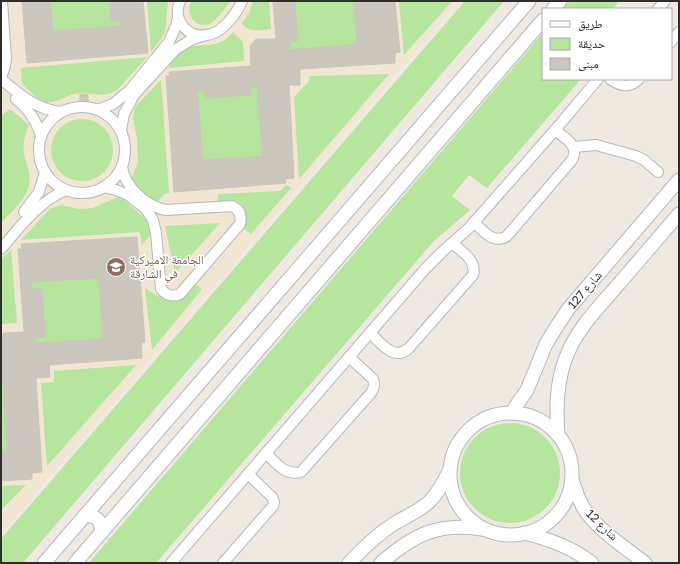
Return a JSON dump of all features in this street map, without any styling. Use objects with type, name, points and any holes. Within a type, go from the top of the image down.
[{"type":"street","points":[[2,1],[6,66],[1,79],[36,106],[62,112]]},
{"type":"street","points":[[180,1],[177,10],[181,24],[186,30],[202,36]]},
{"type":"street","points":[[121,130],[106,115],[97,110],[85,107],[73,108],[62,112],[49,122],[41,136],[39,149],[41,161],[46,172],[58,185],[66,190],[78,192],[91,192],[111,182],[122,166],[124,157],[125,148],[121,130],[127,106],[144,84],[176,49],[192,39],[215,32],[225,25],[233,16],[242,1]]},
{"type":"street","points":[[44,563],[529,1]]},
{"type":"street","points":[[97,110],[113,104],[126,95],[169,42],[178,17]]},
{"type":"street","points":[[75,563],[542,21]]},
{"type":"street","points":[[672,41],[679,32]]},
{"type":"street","points":[[171,563],[426,268],[474,222],[597,80]]},
{"type":"street","points":[[612,80],[622,86],[628,86],[638,80]]},
{"type":"street","points":[[1,86],[31,114],[36,121],[41,136]]},
{"type":"street","points":[[474,222],[494,239],[503,238],[572,160],[575,152],[574,147],[555,130]]},
{"type":"street","points":[[574,147],[596,145],[636,156],[644,160],[658,172]]},
{"type":"street","points":[[103,187],[128,195],[150,214],[156,227],[161,289],[165,294],[170,296],[180,294],[240,224],[242,219],[240,213],[232,206],[166,210],[157,208],[150,205],[128,184],[124,179],[122,166]]},
{"type":"street","points":[[1,239],[34,200],[46,172]]},
{"type":"street","name":"شارع 127","points":[[511,413],[527,390],[546,344],[569,308],[679,180]]},
{"type":"street","points":[[1,249],[36,209],[48,199],[66,190]]},
{"type":"street","name":"شارع 127","points":[[558,435],[556,410],[558,384],[565,360],[575,337],[590,317],[679,214]]},
{"type":"street","points":[[370,333],[394,353],[400,354],[409,348],[473,275],[475,269],[473,263],[452,243]]},
{"type":"street","points":[[266,453],[288,473],[295,474],[301,472],[366,399],[374,389],[373,379],[349,357]]},
{"type":"street","points":[[349,563],[376,537],[430,501],[441,487],[449,471],[457,443],[466,432],[477,423],[490,416],[511,413],[528,415],[540,420],[550,427],[565,445],[572,467],[570,491],[557,514],[542,526],[524,533],[511,535],[498,534],[485,529],[465,526],[445,527],[426,532],[407,543],[380,563]]},
{"type":"street","points":[[449,471],[453,495],[459,505],[466,515],[485,529]]},
{"type":"street","points":[[223,563],[273,506],[274,502],[272,497],[248,474]]},
{"type":"street","name":"شارع 12","points":[[572,478],[576,494],[594,521],[645,563]]},
{"type":"street","points":[[86,515],[98,519],[102,532]]},
{"type":"street","points":[[524,533],[566,546],[592,563]]},
{"type":"shaded area","name":"الجامعة الاميركية في الشارقة","points":[[1,1],[459,1],[1,533]]},
{"type":"green space","points":[[50,1],[110,1],[111,21],[121,21],[121,26],[53,31]]},
{"type":"green space","points":[[147,1],[168,1],[165,33],[151,52]]},
{"type":"green space","points":[[192,1],[231,1],[215,20],[204,25],[195,22],[190,14],[189,10]]},
{"type":"green space","points":[[253,1],[269,1],[271,29],[252,30],[248,29],[242,24],[250,11]]},
{"type":"green space","points":[[295,1],[354,1],[357,44],[290,50],[290,42],[298,41]]},
{"type":"green space","points":[[399,1],[452,1],[404,55]]},
{"type":"green space","points":[[465,1],[504,1],[23,563],[1,563],[1,539]]},
{"type":"green space","points":[[570,1],[619,1],[614,8],[564,8]]},
{"type":"green space","points":[[233,32],[243,42],[244,61],[169,68],[175,57],[186,49],[194,46],[218,43],[226,39]]},
{"type":"green space","points":[[542,34],[542,80],[580,80],[487,188],[469,175],[452,196],[470,210],[433,242],[156,563],[89,563]]},
{"type":"green space","points":[[147,57],[117,90],[111,93],[101,95],[80,93],[48,103],[38,99],[22,83],[21,68]]},
{"type":"green space","points":[[389,74],[299,179],[294,97],[309,81],[310,76]]},
{"type":"green space","points":[[161,80],[169,193],[164,194],[156,204],[142,193],[131,180],[138,162],[137,139],[133,118],[135,107]]},
{"type":"green space","points":[[257,87],[263,156],[203,160],[197,91],[205,90],[206,98],[251,95],[250,88]]},
{"type":"green space","points":[[10,109],[29,125],[25,137],[24,150],[30,182],[21,201],[1,223],[1,115]]},
{"type":"green space","points":[[76,119],[88,119],[104,128],[111,138],[113,150],[111,162],[104,172],[88,181],[76,181],[65,176],[56,167],[51,156],[51,144],[56,133],[65,124]]},
{"type":"green space","points":[[286,185],[291,188],[251,234],[243,228],[246,221],[246,215],[240,203],[230,201],[218,202],[218,194],[280,191]]},
{"type":"green space","points":[[118,197],[124,200],[149,222],[152,233],[142,245],[140,232],[21,240],[51,208],[61,205],[79,209],[93,208]]},
{"type":"green space","points":[[220,223],[175,273],[165,226]]},
{"type":"green space","points":[[11,250],[17,323],[1,324],[1,259]]},
{"type":"green space","points":[[99,278],[103,339],[35,343],[35,337],[45,337],[42,289],[31,289],[31,282]]},
{"type":"green space","points":[[195,283],[202,289],[152,350],[145,288],[161,298],[172,301],[177,300]]},
{"type":"green space","points":[[136,365],[47,466],[41,383],[54,382],[54,371]]},
{"type":"green space","points":[[1,382],[3,382],[7,451],[1,452]]},
{"type":"green space","points":[[510,423],[529,427],[546,437],[556,454],[560,473],[556,492],[546,509],[529,519],[510,523],[491,519],[474,509],[464,492],[460,473],[464,454],[474,437],[491,427]]},
{"type":"green space","points":[[26,485],[1,510],[1,486]]},
{"type":"building","points":[[22,1],[50,1],[53,31],[121,26],[121,21],[111,21],[110,1],[143,1],[148,53],[27,63]]},
{"type":"building","points":[[273,1],[295,1],[298,41],[290,42],[290,50],[357,44],[354,1],[395,1],[400,52],[395,53],[395,63],[300,69],[300,85],[289,85],[294,178],[285,179],[286,183],[174,192],[166,76],[170,76],[169,72],[251,66],[250,46],[256,39],[276,39]],"holes":[[[257,87],[263,156],[203,160],[197,91],[205,90],[205,98],[251,95],[250,88]]]},
{"type":"building","points":[[80,94],[88,95],[88,102],[80,101]]},
{"type":"building","points":[[137,237],[145,342],[141,343],[142,358],[49,365],[50,377],[36,378],[42,472],[32,473],[32,479],[1,481],[1,452],[7,451],[3,382],[1,382],[1,336],[4,333],[24,332],[18,249],[22,249],[21,244]],"holes":[[[99,278],[103,339],[35,343],[35,337],[45,337],[42,289],[31,289],[31,282]]]},
{"type":"place","name":"الجامعة الاميركية في الشارقة","points":[[116,267]]}]
